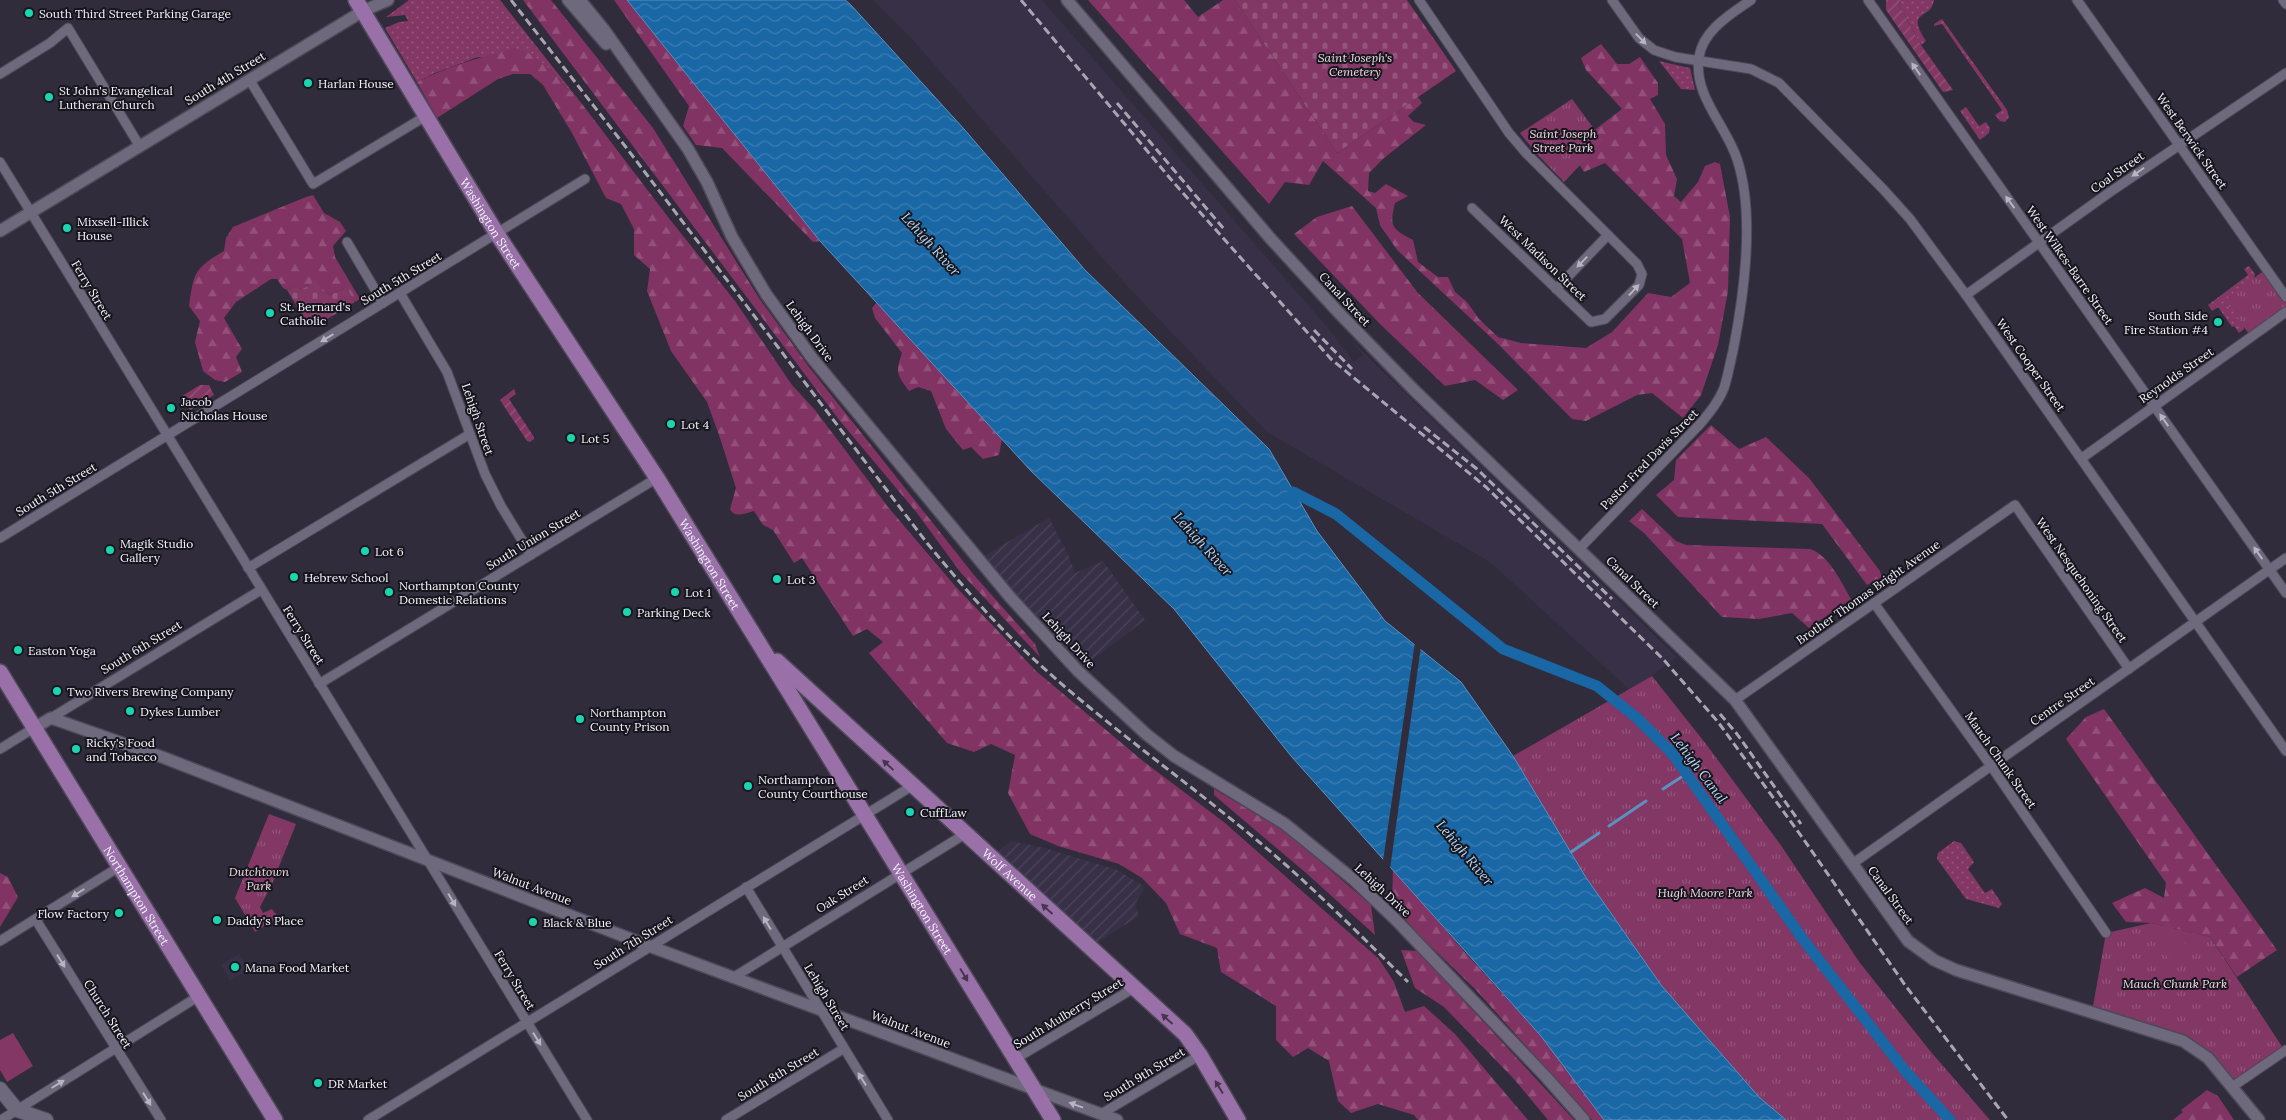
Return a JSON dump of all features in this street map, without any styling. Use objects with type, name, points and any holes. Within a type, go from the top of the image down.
[{"type":"main road","name":"Washington Street","points":[[363,4],[426,116],[497,234],[657,478],[1052,1120]]},
{"type":"main road","name":"Wolf Avenue","points":[[761,646],[1185,1034],[1200,1055],[1238,1120]]},
{"type":"main road","name":"Northampton Street","points":[[0,672],[275,1120]]},
{"type":"main road","points":[[806,718],[821,708],[828,708]]},
{"type":"main road","points":[[0,1090],[20,1115],[46,1120]]},
{"type":"street","points":[[363,4],[388,0]]},
{"type":"street","name":"Lehigh Drive","points":[[568,0],[639,81]]},
{"type":"street","name":"Lehigh Drive","points":[[580,0],[605,31],[688,149],[732,237],[766,294],[812,358],[1010,597],[1078,671],[1146,734],[1174,756],[1284,824],[1354,880],[1396,920],[1584,1120]]},
{"type":"street","name":"Canal Street","points":[[1067,0],[1270,238],[1329,303],[1407,383],[1735,700],[1902,934],[1934,960],[1963,973],[2173,1037],[2201,1052],[2259,1120]]},
{"type":"street","points":[[1419,0],[1521,147],[1608,235],[1556,289]]},
{"type":"street","points":[[1612,0],[1634,32],[1650,47],[1666,55],[1699,60],[1703,45],[1713,31],[1729,15],[1751,0]]},
{"type":"street","name":"West Wilkes-Barre Street","points":[[1868,0],[2286,593]]},
{"type":"street","name":"West Berwick Street","points":[[2078,0],[2286,297]]},
{"type":"street","points":[[2283,0],[2286,4]]},
{"type":"street","name":"South 4th Street","points":[[0,230],[249,79],[363,4]]},
{"type":"street","points":[[0,74],[50,44],[68,28],[139,145]]},
{"type":"street","name":"Pastor Fred Davis Street","points":[[1579,549],[1706,417],[1717,402],[1726,380],[1742,296],[1745,253],[1745,201],[1738,161],[1731,142],[1702,90],[1699,60]]},
{"type":"street","name":"West Cooper Street","points":[[1699,60],[1751,70],[1769,77],[1789,91],[1898,205],[1966,295],[2082,458],[2286,752]]},
{"type":"street","name":"Coal Street","points":[[1966,295],[2039,241],[2178,144],[2286,72]]},
{"type":"street","points":[[249,79],[313,184],[426,116]]},
{"type":"street","name":"Ferry Street","points":[[0,162],[587,1120]]},
{"type":"street","name":"South 5th Street","points":[[0,538],[586,179]]},
{"type":"street","name":"West Madison Street","points":[[1472,208],[1589,320],[1598,322],[1607,317],[1639,285],[1642,278],[1638,266],[1608,235]]},
{"type":"street","points":[[346,242],[383,303]]},
{"type":"street","name":"Lehigh Street","points":[[400,293],[450,378],[479,459],[497,498],[531,554]]},
{"type":"street","name":"Reynolds Street","points":[[2082,458],[2286,312]]},
{"type":"street","points":[[248,568],[470,434]]},
{"type":"street","name":"South Union Street","points":[[319,684],[657,478]]},
{"type":"street","name":"Brother Thomas Bright Avenue","points":[[1735,700],[2015,505]]},
{"type":"street","name":"West Nesquehoning Street","points":[[2015,505],[2129,669]]},
{"type":"street","name":"Centre Street","points":[[1852,864],[2286,558]]},
{"type":"street","name":"South 6th Street","points":[[34,728],[261,590]]},
{"type":"street","name":"Mauch Chunk Street","points":[[1874,603],[1991,766],[2106,933]]},
{"type":"street","name":"Walnut Avenue","points":[[51,718],[162,757],[649,946],[1117,1120]]},
{"type":"street","points":[[0,749],[34,728]]},
{"type":"street","name":"South 7th Street","points":[[368,1120],[912,786]]},
{"type":"street","name":"Oak Street","points":[[734,977],[965,834]]},
{"type":"street","points":[[0,941],[119,867]]},
{"type":"street","name":"Lehigh Street","points":[[746,887],[888,1120]]},
{"type":"street","name":"Church Street","points":[[36,920],[160,1120]]},
{"type":"street","name":"South Mulberry Street","points":[[1015,1059],[1134,988]]},
{"type":"street","points":[[0,1120],[20,1115],[115,1049],[199,996]]},
{"type":"street","name":"South 8th Street","points":[[726,1120],[843,1049]]},
{"type":"street","points":[[2232,1087],[2286,1050]]},
{"type":"street","name":"South 9th Street","points":[[1101,1114],[1200,1055]]},
{"type":"shaded area","points":[[873,0],[1042,0],[1329,329],[1354,362],[1363,355],[1351,340],[1677,657],[1631,691],[1490,562],[1267,432],[1129,288],[912,39]]},
{"type":"shaded area","points":[[1049,518],[1068,554],[1075,573],[1103,561],[1145,620],[1080,669],[978,559]]},
{"type":"shaded area","points":[[1011,841],[1045,848],[1117,870],[1145,887],[1135,904],[1139,916],[1096,943],[996,854]]},
{"type":"shaded area","name":"Mana Food Market","points":[[239,954],[249,969],[230,981],[221,965]]},
{"type":"green space","points":[[409,0],[500,0],[582,104],[551,70],[478,57],[435,73],[417,82],[385,28],[399,22],[408,21],[405,15],[386,17]]},
{"type":"green space","points":[[523,0],[551,0],[653,128],[759,298],[809,367],[974,575],[1035,644],[1040,657],[961,573],[917,513],[840,421]]},
{"type":"green space","points":[[614,0],[627,0],[820,241],[813,242],[722,148],[696,145],[683,126],[689,106]]},
{"type":"green space","points":[[1088,0],[1184,0],[1198,17],[1223,0],[1235,0],[1337,153],[1418,97],[1422,103],[1408,116],[1414,122],[1426,125],[1384,158],[1369,173],[1368,191],[1375,193],[1386,184],[1408,196],[1395,203],[1392,218],[1396,230],[1413,240],[1418,262],[1438,277],[1448,277],[1455,292],[1467,302],[1479,319],[1498,337],[1521,343],[1586,348],[1612,332],[1648,293],[1671,297],[1690,283],[1682,239],[1605,163],[1584,172],[1576,159],[1588,135],[1622,109],[1586,70],[1581,58],[1601,44],[1617,64],[1629,64],[1640,57],[1658,83],[1658,95],[1650,99],[1665,124],[1666,155],[1677,179],[1674,196],[1681,202],[1698,182],[1705,166],[1715,162],[1720,164],[1730,217],[1728,291],[1718,345],[1701,395],[1683,418],[1652,393],[1637,395],[1586,421],[1572,419],[1498,344],[1397,250],[1380,225],[1376,208],[1323,161],[1309,185],[1285,182],[1269,204]]},
{"type":"green space","name":"Saint Joseph's Cemetery","points":[[1235,0],[1407,0],[1456,71],[1337,153]]},
{"type":"green space","points":[[1886,0],[1900,0],[1899,5],[1921,45],[1953,90],[1943,92],[1886,10]]},
{"type":"green space","points":[[1900,0],[1934,0],[1929,11],[1919,19],[1920,31],[1926,41],[1921,45],[1899,5]]},
{"type":"green space","points":[[1942,19],[2007,110],[2009,117],[2005,122],[2000,121],[1995,115],[2002,110],[1942,24],[1934,26],[1934,24]]},
{"type":"green space","points":[[517,49],[531,54],[551,70],[582,104],[735,301],[792,385],[815,410],[888,507],[956,587],[1036,671],[1143,761],[1225,823],[1379,959],[1394,982],[1405,1012],[1424,1006],[1455,1034],[1528,1120],[1418,1120],[1414,1115],[1378,1104],[1351,1113],[1338,1101],[1329,1061],[1308,1048],[1293,1057],[1276,1040],[1276,1006],[1221,972],[1217,948],[1180,934],[1166,903],[1142,878],[1119,864],[1058,846],[1030,834],[1008,793],[1015,755],[991,744],[974,752],[947,743],[869,653],[883,642],[867,629],[853,636],[802,558],[794,563],[773,530],[763,525],[754,511],[738,515],[730,509],[736,488],[719,435],[707,402],[671,351],[647,291],[650,269],[634,255],[634,229],[621,204],[606,198],[572,133],[543,85],[530,74],[513,74],[498,79],[437,118],[417,82],[466,62]]},
{"type":"green space","points":[[1659,61],[1690,68],[1695,90],[1681,89]]},
{"type":"green space","name":"Saint Joseph Street Park","points":[[1572,99],[1603,141],[1564,182],[1520,133]]},
{"type":"green space","points":[[1966,107],[1979,126],[1986,122],[1990,128],[1989,133],[1980,140],[1960,111]]},
{"type":"green space","points":[[313,195],[324,213],[340,222],[346,231],[333,246],[335,257],[360,299],[355,302],[346,288],[330,295],[323,292],[318,286],[309,286],[301,289],[296,286],[287,290],[283,288],[277,279],[271,279],[236,302],[224,318],[242,349],[236,357],[242,372],[225,382],[215,380],[203,371],[195,342],[200,321],[189,306],[192,286],[197,272],[207,262],[224,251],[226,238],[233,227]]},
{"type":"green space","points":[[1352,206],[1418,293],[1518,390],[1503,400],[1475,380],[1445,386],[1381,325],[1294,234],[1317,217]]},
{"type":"green space","points":[[2249,266],[2255,274],[2244,329],[2239,333],[2234,326],[2232,327],[2218,307],[2212,311],[2208,305],[2248,275],[2244,269]]},
{"type":"green space","points":[[2266,269],[2286,297],[2286,312],[2251,337],[2225,300]]},
{"type":"green space","points":[[316,279],[323,292],[330,295],[346,288],[355,302],[314,327],[309,326],[287,290],[296,286],[301,289],[309,286]]},
{"type":"green space","points":[[877,302],[1002,439],[999,455],[983,459],[971,447],[963,450],[946,429],[931,391],[918,387],[909,391],[898,373],[898,365],[902,353],[875,318],[872,308]]},
{"type":"green space","points":[[200,385],[209,385],[214,395],[190,410],[182,396]]},
{"type":"green space","points":[[514,389],[516,394],[509,399],[534,437],[530,442],[527,441],[500,400]]},
{"type":"green space","points":[[1711,425],[1739,449],[1766,437],[1809,478],[1880,571],[1882,577],[1867,585],[1822,524],[1678,517],[1656,495],[1674,480],[1676,460]]},
{"type":"green space","points":[[1642,509],[1676,541],[1686,545],[1810,549],[1817,552],[1829,563],[1851,599],[1809,628],[1792,613],[1759,619],[1722,617],[1645,534],[1629,521]]},
{"type":"green space","name":"Hugh Moore Park","points":[[1652,676],[1706,744],[1780,844],[1860,963],[1931,1052],[1990,1120],[1786,1120],[1759,1097],[1661,985],[1585,876],[1513,756]]},
{"type":"green space","points":[[2104,709],[2277,950],[2237,977],[2210,937],[2151,923],[2126,922],[2112,903],[2145,888],[2164,898],[2166,883],[2066,739],[2086,717]]},
{"type":"green space","points":[[1214,789],[1286,832],[1371,905],[1375,935],[1306,873],[1214,795]]},
{"type":"green space","name":"Dutchtown Park","points":[[269,814],[296,824],[272,884],[260,907],[263,913],[272,909],[278,917],[255,932],[235,898]]},
{"type":"green space","points":[[1954,841],[1961,843],[1974,862],[1968,869],[1985,893],[1992,889],[2002,904],[1999,908],[1966,899],[1937,859],[1938,853]]},
{"type":"green space","points":[[1393,869],[1541,1036],[1604,1120],[1592,1120],[1476,990],[1415,931],[1392,903]]},
{"type":"green space","points":[[0,873],[8,877],[18,897],[0,927]]},
{"type":"green space","points":[[2169,921],[2189,949],[2171,962],[2151,934]]},
{"type":"green space","name":"Mauch Chunk Park","points":[[2151,923],[2210,937],[2285,1051],[2232,1087],[2183,1041],[2092,1012],[2106,933]]},
{"type":"green space","points":[[1401,950],[1418,951],[1574,1120],[1548,1120],[1514,1079],[1444,1007],[1415,988]]},
{"type":"green space","points":[[13,1033],[33,1066],[7,1082],[0,1070],[0,1040]]},
{"type":"green space","points":[[2207,1090],[2218,1096],[2234,1120],[2173,1120],[2183,1112],[2181,1110]]},
{"type":"water","name":"Lehigh River","points":[[627,0],[845,0],[850,4],[964,129],[1085,270],[1269,449],[1317,531],[1385,621],[1461,682],[1513,756],[1585,876],[1661,985],[1759,1097],[1786,1120],[1604,1120],[1541,1036],[1291,756],[1174,609],[1031,471],[820,241]]},
{"type":"pier","points":[[1415,642],[1421,646],[1390,869],[1383,861]]},
{"type":"waterway","name":"Lehigh Canal","points":[[1293,492],[1336,514],[1503,649],[1597,686],[1637,718],[1672,753],[1802,938],[1906,1072],[1950,1120]]},
{"type":"waterway","points":[[1663,789],[1686,774]]},
{"type":"waterway","points":[[1609,826],[1646,801]]},
{"type":"waterway","points":[[1571,852],[1599,833]]},
{"type":"railway","points":[[511,0],[625,146],[927,543],[986,611],[1024,650],[1082,701],[1284,863],[1408,982]]},
{"type":"railway","points":[[1021,0],[1174,183],[1331,359],[1486,487],[1663,659],[1718,722],[1802,837],[1905,985],[2008,1120]]},
{"type":"railway","points":[[1117,103],[1224,229]]},
{"type":"railway","points":[[1314,330],[1352,369]]},
{"type":"railway","points":[[1424,427],[1477,469],[1612,599]]},
{"type":"railway","points":[[1720,714],[1737,734],[1801,824]]},
{"type":"place","name":"South Third Street Parking Garage","points":[[29,13]]},
{"type":"place","name":"Harlan House","points":[[308,83]]},
{"type":"place","name":"St John's Evangelical Lutheran Church","points":[[49,97]]},
{"type":"place","name":"Mixsell-Illick House","points":[[67,228]]},
{"type":"place","name":"St. Bernard's Catholic","points":[[270,313]]},
{"type":"place","name":"South Side Fire Station #4","points":[[2218,322]]},
{"type":"place","name":"Jacob Nicholas House","points":[[171,408]]},
{"type":"place","name":"Lot 4","points":[[671,424]]},
{"type":"place","name":"Lot 5","points":[[571,438]]},
{"type":"place","name":"Magik Studio Gallery","points":[[110,550]]},
{"type":"place","name":"Lot 6","points":[[365,551]]},
{"type":"place","name":"Hebrew School","points":[[294,577]]},
{"type":"place","name":"Lot 3","points":[[777,579]]},
{"type":"place","name":"Northampton County Domestic Relations","points":[[389,592]]},
{"type":"place","name":"Lot 1","points":[[675,592]]},
{"type":"place","name":"Parking Deck","points":[[627,612]]},
{"type":"place","name":"Easton Yoga","points":[[18,650]]},
{"type":"place","name":"Two Rivers Brewing Company","points":[[57,691]]},
{"type":"place","name":"Dykes Lumber","points":[[130,711]]},
{"type":"place","name":"Northampton County Prison","points":[[580,719]]},
{"type":"place","name":"Ricky's Food and Tobacco","points":[[76,749]]},
{"type":"place","name":"Northampton County Courthouse","points":[[748,786]]},
{"type":"place","name":"CuffLaw","points":[[910,812]]},
{"type":"place","name":"Flow Factory","points":[[119,913]]},
{"type":"place","name":"Daddy's Place","points":[[217,920]]},
{"type":"place","name":"Black & Blue","points":[[533,922]]},
{"type":"place","name":"Mana Food Market","points":[[235,967]]},
{"type":"place","name":"DR Market","points":[[318,1083]]}]
